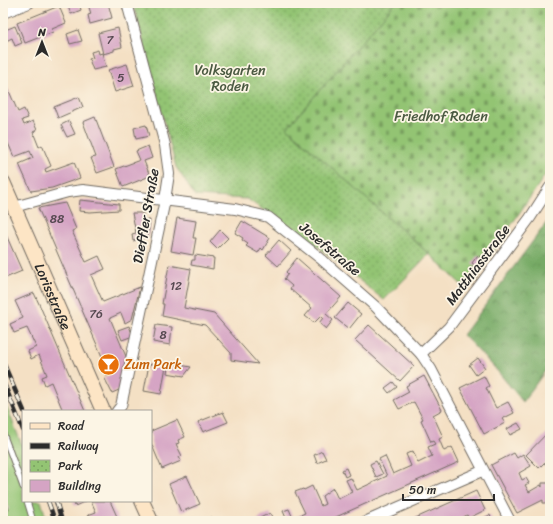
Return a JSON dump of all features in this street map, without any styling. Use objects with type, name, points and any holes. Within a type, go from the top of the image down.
[{"type":"street","points":[[3,13],[29,3]]},
{"type":"street","name":"Dieffler Straße","points":[[118,410],[121,406],[132,360],[169,174],[165,145],[127,3]]},
{"type":"street","name":"Lorisstraße","points":[[3,182],[103,410]]},
{"type":"street","name":"Matthiasstraße","points":[[421,354],[449,327],[530,218],[550,187]]},
{"type":"street","name":"Josefstraße","points":[[14,207],[68,192],[83,190],[235,209],[268,217],[320,258],[364,297],[421,354],[510,521]]},
{"type":"street","points":[[367,521],[482,471]]},
{"type":"street","points":[[142,502],[151,521]]},
{"type":"lane","points":[[3,433],[22,484]]},
{"type":"lane","points":[[27,502],[33,521]]},
{"type":"green space","name":"Volksgarten Roden","points":[[133,3],[395,3],[287,128],[429,254],[384,300],[316,245],[247,199],[195,196],[176,167]]},
{"type":"green space","name":"Friedhof Roden","points":[[395,3],[550,3],[550,168],[471,284],[465,288],[429,254],[287,128]]},
{"type":"green space","points":[[550,218],[550,364],[523,402],[494,367],[463,335]]},
{"type":"green space","points":[[3,397],[22,445],[22,502],[41,502],[47,521],[3,521]]},
{"type":"building","points":[[79,3],[81,10],[71,14],[67,4]]},
{"type":"building","points":[[108,3],[112,18],[90,24],[88,15],[91,14],[88,4]]},
{"type":"building","points":[[59,6],[66,23],[52,29],[53,32],[25,43],[17,23]]},
{"type":"building","points":[[15,26],[22,43],[15,46],[12,38],[6,41],[3,31]]},
{"type":"building","points":[[118,28],[122,47],[103,54],[98,33]]},
{"type":"building","points":[[78,30],[82,41],[70,44],[67,34]]},
{"type":"building","points":[[98,50],[99,54],[102,53],[106,67],[93,70],[89,59],[93,58],[91,52]]},
{"type":"building","points":[[127,64],[134,86],[115,92],[108,70]]},
{"type":"building","points":[[3,77],[18,112],[24,109],[28,118],[22,120],[24,125],[33,121],[37,130],[33,132],[39,147],[42,145],[51,166],[45,169],[46,172],[74,162],[80,178],[52,188],[31,191],[19,164],[33,158],[30,151],[14,157],[3,131]]},
{"type":"building","points":[[79,97],[83,107],[58,118],[54,107]]},
{"type":"building","points":[[95,117],[114,167],[97,173],[91,158],[96,157],[83,122]]},
{"type":"building","points":[[69,121],[75,134],[67,137],[61,125]]},
{"type":"building","points":[[146,125],[149,136],[136,139],[134,128]]},
{"type":"building","points":[[148,146],[152,158],[144,161],[150,176],[123,187],[116,169],[140,160],[136,151]]},
{"type":"building","points":[[80,200],[119,204],[119,210],[90,212],[79,211]]},
{"type":"building","points":[[65,203],[76,229],[72,231],[86,262],[99,256],[105,269],[91,275],[103,302],[140,287],[132,319],[125,323],[121,313],[110,318],[127,359],[119,390],[112,393],[104,377],[110,375],[38,208]]},
{"type":"building","points":[[132,213],[143,213],[143,220],[150,220],[148,237],[133,241],[132,234],[136,233]]},
{"type":"building","points":[[177,218],[196,221],[193,238],[196,238],[193,255],[171,251]]},
{"type":"building","points":[[242,221],[270,238],[263,250],[261,248],[258,253],[246,246],[248,244],[242,240],[243,238],[235,233]]},
{"type":"building","points":[[3,228],[22,271],[3,279]]},
{"type":"building","points":[[220,230],[228,238],[217,249],[210,242]]},
{"type":"building","points":[[279,240],[291,251],[278,266],[266,255]]},
{"type":"building","points":[[195,255],[214,258],[213,269],[191,265],[192,260],[195,260]]},
{"type":"building","points":[[478,255],[486,261],[480,269],[472,263]]},
{"type":"building","points":[[297,258],[341,297],[326,314],[333,320],[326,329],[319,323],[323,318],[321,316],[314,323],[305,316],[312,308],[290,289],[292,286],[284,279],[288,274],[286,272]]},
{"type":"building","points":[[169,265],[191,269],[184,308],[214,314],[258,364],[231,360],[231,353],[205,325],[162,316],[164,304],[162,304]]},
{"type":"building","points":[[34,293],[85,410],[63,410],[51,382],[45,385],[42,377],[47,375],[39,355],[31,359],[28,351],[36,347],[27,328],[14,333],[10,324],[23,318],[15,301]]},
{"type":"building","points":[[348,303],[361,314],[349,329],[335,318]]},
{"type":"building","points":[[156,325],[172,327],[170,345],[153,342]]},
{"type":"building","points":[[369,325],[414,366],[400,381],[355,340]]},
{"type":"building","points":[[129,326],[133,336],[122,340],[118,330]]},
{"type":"building","points":[[478,358],[485,368],[476,375],[469,365]]},
{"type":"building","points":[[169,363],[191,367],[184,376],[167,373]]},
{"type":"building","points":[[149,364],[166,366],[161,394],[144,391]]},
{"type":"building","points":[[424,376],[442,410],[433,415],[443,437],[439,439],[444,451],[452,447],[459,462],[327,521],[286,521],[305,513],[295,492],[312,486],[321,506],[325,504],[322,496],[333,488],[338,499],[352,492],[346,480],[351,478],[357,490],[387,476],[379,459],[385,456],[393,474],[411,466],[406,454],[413,451],[418,463],[432,456],[428,447],[435,444],[433,441],[431,442],[421,420],[423,419],[414,402],[399,409],[394,400],[409,392],[406,386]]},
{"type":"building","points":[[484,376],[489,386],[486,388],[496,408],[508,402],[514,413],[502,419],[505,423],[484,434],[460,388]]},
{"type":"building","points":[[393,382],[397,387],[389,393],[385,388]]},
{"type":"building","points":[[223,412],[228,422],[203,432],[198,422]]},
{"type":"building","points":[[177,420],[185,437],[178,440],[179,443],[176,444],[182,456],[179,457],[181,461],[162,469],[152,445],[152,431]]},
{"type":"building","points":[[518,423],[522,429],[510,435],[507,429]]},
{"type":"building","points":[[549,431],[550,468],[544,463],[539,468],[526,455]]},
{"type":"building","points":[[322,451],[326,459],[317,463],[314,455]]},
{"type":"building","points":[[514,453],[517,458],[523,454],[531,466],[519,473],[522,480],[526,478],[529,483],[525,485],[529,492],[541,485],[542,487],[542,483],[550,483],[550,503],[543,503],[543,500],[517,513],[491,465]]},
{"type":"building","points":[[376,461],[383,474],[376,477],[370,464]]},
{"type":"building","points":[[346,468],[349,475],[345,477],[342,470]]},
{"type":"building","points":[[187,476],[200,504],[181,512],[169,484]]},
{"type":"building","points":[[476,491],[485,510],[469,518],[467,515],[457,521],[409,521]]},
{"type":"building","points":[[5,500],[9,509],[3,512],[3,501]]},
{"type":"building","points":[[73,502],[84,502],[75,506]]},
{"type":"building","points":[[91,502],[110,502],[119,521],[91,521],[88,515],[96,512]]},
{"type":"building","points":[[289,509],[292,516],[286,518],[283,511]]},
{"type":"building","points":[[270,513],[274,521],[259,521],[258,519]]},
{"type":"building","points":[[490,515],[492,521],[477,521]]},
{"type":"building","points":[[211,517],[212,521],[201,521]]},
{"type":"railway","points":[[3,362],[24,410]]},
{"type":"railway","points":[[3,381],[22,428]]},
{"type":"railway","points":[[48,502],[55,521]]},
{"type":"railway","points":[[56,502],[62,521]]},
{"type":"place","name":"Zum Park","points":[[109,364]]}]
